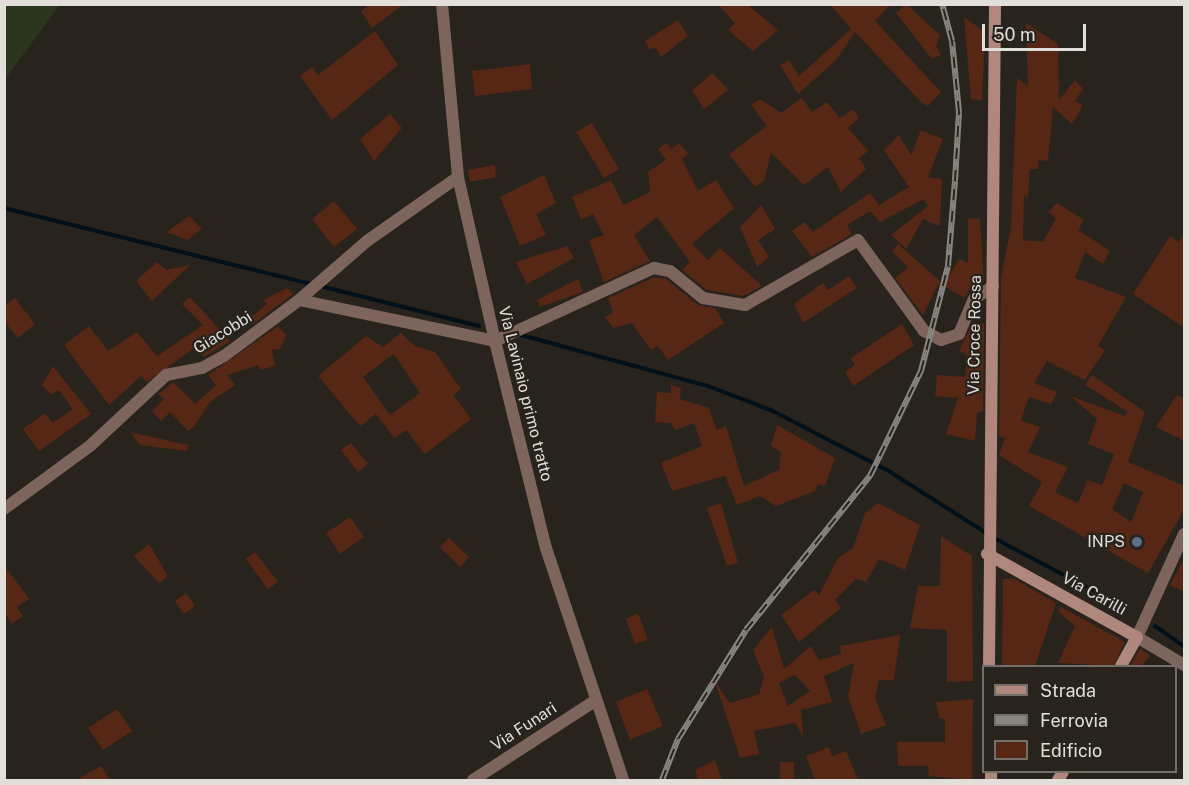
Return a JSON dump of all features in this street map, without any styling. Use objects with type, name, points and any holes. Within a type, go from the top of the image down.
[{"type":"main road","name":"Via Croce Rossa","points":[[989,665],[987,550],[993,286],[995,4]]},
{"type":"main road","name":"Via Carilli","points":[[987,550],[1137,637]]},
{"type":"main road","points":[[1121,665],[1137,637]]},
{"type":"street","name":"Via Lavinaio primo tratto","points":[[442,4],[458,177],[495,341],[546,548],[593,702],[622,780]]},
{"type":"street","name":"Giacobbi","points":[[4,509],[91,445],[166,375],[216,360],[304,296],[458,177]]},
{"type":"street","points":[[304,296],[495,341],[654,268],[670,271],[703,298],[745,305],[852,240],[862,243],[924,331],[940,340],[959,333],[974,299],[993,286]]},
{"type":"street","points":[[1137,637],[1185,534]]},
{"type":"street","name":"Via Carilli","points":[[1137,637],[1185,665]]},
{"type":"street","name":"Via Funari","points":[[472,780],[593,702]]},
{"type":"green space","points":[[4,5],[60,5],[5,79]]},
{"type":"building","points":[[369,4],[404,4],[372,28],[361,11]]},
{"type":"building","points":[[718,4],[747,4],[778,30],[753,51],[728,30],[735,23]]},
{"type":"building","points":[[830,4],[891,4],[875,21],[941,92],[928,106],[921,102],[855,32],[836,60],[798,94],[780,65],[789,60],[799,76],[851,29]]},
{"type":"building","points":[[906,4],[940,35],[936,46],[941,55],[932,59],[896,13]]},
{"type":"building","points":[[964,17],[985,32],[982,100],[971,99]]},
{"type":"building","points":[[678,20],[688,36],[661,57],[655,47],[650,50],[645,41]]},
{"type":"building","points":[[1026,23],[1058,44],[1059,100],[1075,80],[1083,89],[1075,101],[1083,105],[1072,124],[1053,107],[1048,161],[1039,160],[1038,169],[1030,169],[1028,198],[1024,195],[1023,240],[1043,242],[1056,218],[1048,212],[1057,203],[1084,220],[1078,230],[1110,251],[1103,264],[1085,252],[1075,278],[1126,297],[1098,346],[1105,350],[1085,380],[1047,361],[1034,383],[1057,392],[1051,404],[1029,397],[1021,420],[1040,427],[1028,452],[1068,467],[1055,492],[1078,503],[1088,480],[1102,485],[1114,454],[1088,444],[1097,419],[1070,396],[1125,416],[1128,412],[1085,385],[1092,375],[1145,412],[1128,462],[1185,486],[1185,508],[1148,573],[1029,506],[1042,482],[999,455],[1005,438],[999,436],[1001,277],[1011,227],[1017,78],[1028,86]],"holes":[[[1124,483],[1143,492],[1131,522],[1112,509]]]},
{"type":"building","points":[[375,31],[398,65],[332,120],[300,76],[312,67],[318,75]]},
{"type":"building","points":[[530,64],[532,89],[475,96],[472,71]]},
{"type":"building","points":[[713,73],[728,90],[704,109],[692,90]]},
{"type":"building","points":[[802,98],[812,112],[827,102],[840,118],[853,109],[859,118],[848,128],[868,151],[859,158],[866,169],[841,192],[828,167],[804,185],[771,153],[764,181],[755,187],[729,154],[767,126],[751,105],[760,99],[781,113]]},
{"type":"building","points":[[390,114],[402,128],[374,161],[360,139]]},
{"type":"building","points":[[592,123],[619,169],[604,178],[576,132]]},
{"type":"building","points":[[921,130],[943,139],[928,177],[942,179],[940,226],[923,219],[906,249],[891,235],[928,206],[924,199],[880,222],[870,211],[847,225],[852,234],[812,257],[792,231],[805,222],[813,232],[870,193],[879,205],[909,187],[884,150],[899,135],[911,155]]},
{"type":"building","points":[[667,143],[671,149],[679,143],[688,154],[682,159],[698,191],[716,180],[734,208],[692,244],[708,260],[720,248],[762,286],[743,296],[707,290],[682,270],[690,262],[657,217],[634,235],[650,261],[604,282],[589,240],[604,235],[593,214],[581,220],[572,197],[611,180],[623,205],[650,192],[648,172],[666,160],[658,149]]},
{"type":"building","points":[[495,165],[496,177],[470,182],[468,170]]},
{"type":"building","points":[[544,175],[556,203],[536,214],[546,235],[520,246],[500,197]]},
{"type":"building","points":[[334,201],[357,229],[334,247],[312,219]]},
{"type":"building","points":[[761,205],[775,229],[758,240],[769,257],[757,267],[740,227]]},
{"type":"building","points":[[189,216],[202,229],[187,240],[167,232]]},
{"type":"building","points":[[968,218],[980,219],[984,282],[976,279],[964,298],[943,285],[959,259],[968,263]]},
{"type":"building","points":[[1185,233],[1185,328],[1133,294],[1170,236],[1178,242]]},
{"type":"building","points":[[898,244],[940,281],[923,315],[895,278],[908,267],[892,251]]},
{"type":"building","points":[[567,246],[574,258],[527,284],[516,262]]},
{"type":"building","points":[[157,262],[166,270],[190,265],[152,301],[136,281]]},
{"type":"building","points":[[849,276],[857,288],[803,323],[794,304],[823,283],[828,290]]},
{"type":"building","points":[[655,277],[666,279],[698,305],[715,308],[724,323],[668,360],[658,346],[651,350],[632,323],[613,328],[605,317],[613,313],[608,298]]},
{"type":"building","points":[[578,279],[583,292],[540,307],[537,300]]},
{"type":"building","points":[[287,288],[293,294],[252,325],[248,320],[267,304],[263,300]]},
{"type":"building","points":[[190,297],[230,341],[204,357],[197,346],[147,382],[141,376],[109,405],[64,345],[89,326],[108,351],[137,332],[157,356],[203,325],[182,304]]},
{"type":"building","points":[[15,298],[35,324],[18,338],[4,321],[4,306]]},
{"type":"building","points":[[973,322],[984,324],[983,411],[977,413],[975,441],[946,434],[958,398],[935,396],[937,375],[965,377],[967,354],[959,351]]},
{"type":"building","points":[[902,324],[914,345],[853,386],[845,372],[855,365],[851,358]]},
{"type":"building","points":[[278,326],[286,335],[280,349],[272,350],[275,366],[260,370],[258,365],[227,375],[235,385],[210,402],[194,427],[188,431],[170,412],[161,421],[152,411],[164,399],[158,394],[173,382],[195,404],[216,385],[208,375]]},
{"type":"building","points":[[401,333],[415,346],[435,352],[461,389],[453,395],[471,419],[425,454],[406,430],[394,438],[376,414],[360,426],[318,376],[366,336],[383,347]],"holes":[[[394,354],[420,393],[390,415],[363,377]]]},
{"type":"building","points":[[53,366],[91,414],[39,451],[23,429],[45,413],[53,423],[73,409],[59,390],[51,395],[42,385]]},
{"type":"building","points":[[671,385],[681,388],[680,399],[709,408],[717,430],[726,426],[744,486],[779,470],[781,452],[771,446],[777,425],[835,458],[825,486],[818,484],[815,491],[776,506],[760,496],[737,505],[725,476],[672,491],[661,463],[702,446],[694,423],[675,430],[671,423],[655,422],[657,392],[671,393]]},
{"type":"building","points":[[1177,395],[1185,399],[1185,441],[1156,427]]},
{"type":"building","points":[[130,432],[188,445],[187,451],[140,445]]},
{"type":"building","points":[[351,443],[368,464],[358,472],[341,450]]},
{"type":"building","points":[[721,503],[738,563],[727,566],[707,508]]},
{"type":"building","points":[[878,503],[920,525],[905,570],[879,559],[866,582],[856,579],[835,600],[841,608],[799,642],[781,615],[814,590],[819,595],[838,558],[853,548],[865,513]]},
{"type":"building","points":[[350,517],[364,537],[340,554],[326,533]]},
{"type":"building","points":[[941,536],[972,556],[973,681],[947,682],[947,630],[910,628],[918,586],[940,586]]},
{"type":"building","points":[[449,538],[469,557],[460,567],[440,547]]},
{"type":"building","points":[[149,544],[168,576],[159,583],[134,556]]},
{"type":"building","points":[[255,552],[278,582],[268,589],[246,559]]},
{"type":"building","points":[[1185,557],[1185,592],[1170,585]]},
{"type":"building","points":[[4,565],[29,599],[17,607],[23,616],[12,624],[4,612]]},
{"type":"building","points":[[1003,579],[1015,579],[1056,603],[1035,665],[1002,665]]},
{"type":"building","points":[[186,593],[195,606],[184,614],[175,601]]},
{"type":"building","points":[[1061,607],[1125,642],[1114,665],[1058,663],[1075,626],[1058,611]]},
{"type":"building","points":[[638,613],[648,640],[635,644],[626,619]]},
{"type":"building","points":[[772,627],[784,669],[811,646],[819,660],[841,654],[840,646],[900,635],[894,680],[879,680],[875,698],[886,725],[861,734],[848,696],[854,663],[824,676],[832,702],[801,710],[803,736],[795,723],[754,731],[759,754],[740,758],[715,682],[730,703],[759,694],[764,677],[753,650]],"holes":[[[795,675],[810,691],[788,706],[779,683]]]},
{"type":"building","points":[[1140,648],[1150,656],[1142,665],[1131,665]]},
{"type":"building","points":[[647,689],[663,726],[630,740],[616,702]]},
{"type":"building","points":[[973,699],[972,780],[929,776],[928,766],[898,766],[897,742],[945,742],[945,719],[939,718],[936,702]]},
{"type":"building","points":[[117,709],[132,731],[103,750],[88,728]]},
{"type":"building","points":[[829,747],[832,756],[846,751],[858,780],[815,780],[806,756]]},
{"type":"building","points":[[715,760],[722,780],[698,780],[695,770]]},
{"type":"building","points":[[780,762],[794,762],[794,780],[780,780]]},
{"type":"building","points":[[101,766],[110,780],[77,780]]},
{"type":"waterway","points":[[4,208],[312,284]]},
{"type":"waterway","points":[[320,286],[479,326]]},
{"type":"waterway","points":[[521,335],[708,386],[773,411],[887,470],[988,534]]},
{"type":"waterway","points":[[994,538],[1126,608]]},
{"type":"waterway","points":[[1155,626],[1184,646]]},
{"type":"railway","points":[[662,780],[678,739],[746,630],[870,476],[921,371],[948,266],[959,112],[952,41],[942,4]]},
{"type":"place","name":"INPS","points":[[1137,542]]}]
